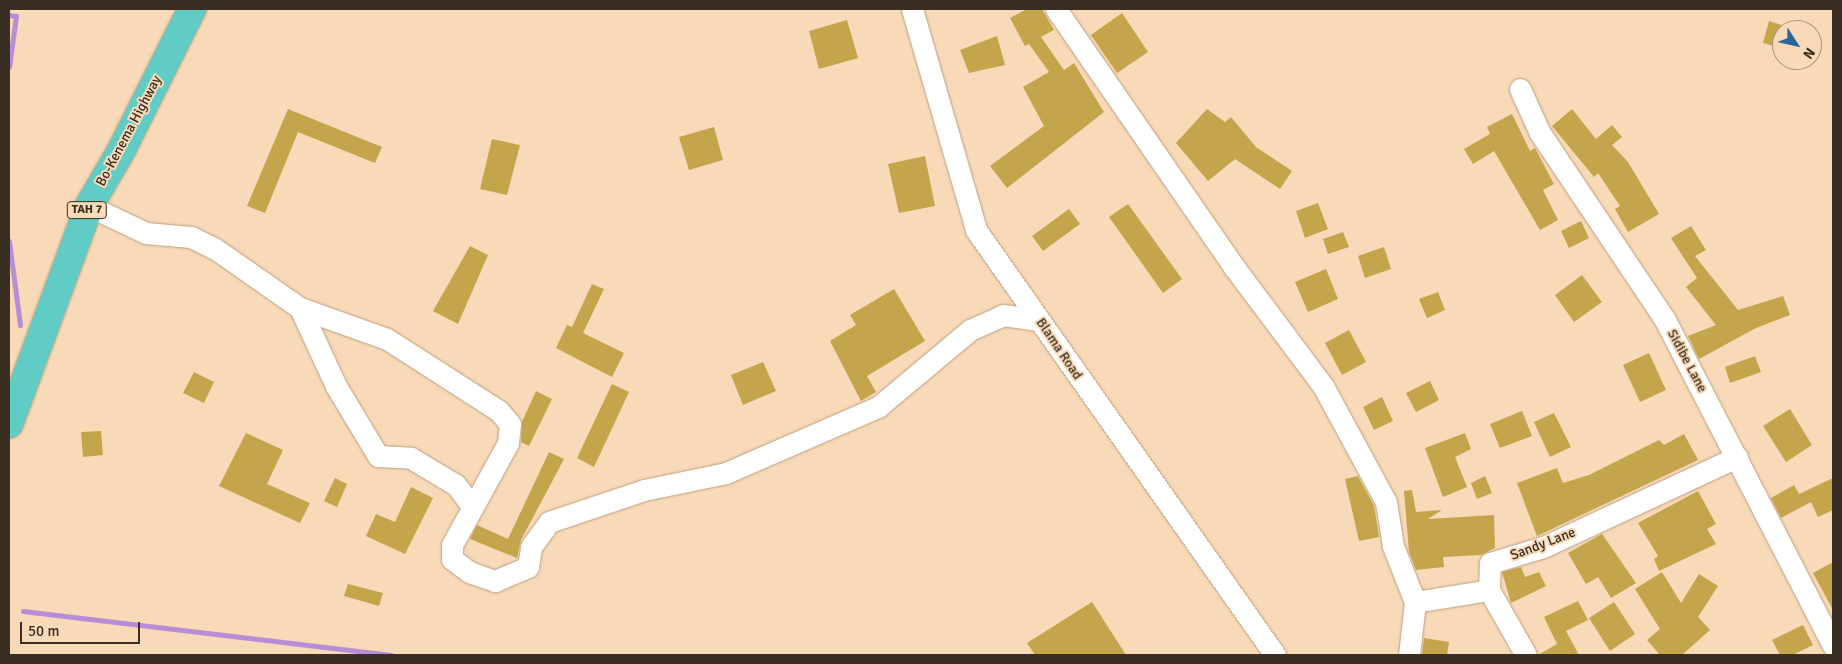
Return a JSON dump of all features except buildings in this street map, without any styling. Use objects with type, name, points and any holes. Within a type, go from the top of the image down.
[{"type":"highway","name":"Bo-Kenema Highway","points":[[9,424],[89,206],[121,151],[192,9]]},
{"type":"street","name":"Blama Road","points":[[912,9],[976,230],[1276,655]]},
{"type":"street","points":[[1056,9],[1234,267],[1323,386],[1386,502],[1393,546],[1414,602],[1409,655]]},
{"type":"street","name":"Sidibe Lane","points":[[1520,89],[1540,133],[1665,320],[1833,646]]},
{"type":"street","points":[[89,206],[146,233],[191,237],[300,308],[387,339],[499,411],[510,424],[508,443],[452,545],[452,559],[469,572],[495,581],[528,567],[531,547],[548,522],[644,490],[726,473],[878,407],[970,330],[1003,315],[1039,320]]},
{"type":"street","points":[[300,308],[336,386],[378,456],[410,458],[456,485],[472,506]]},
{"type":"street","name":"Sandy Lane","points":[[1489,590],[1490,563],[1543,547],[1737,457]]},
{"type":"street","points":[[1414,602],[1489,590],[1526,655]]},
{"type":"waterway","points":[[9,15],[16,16],[9,67]]},
{"type":"waterway","points":[[9,241],[20,325]]},
{"type":"waterway","points":[[23,611],[391,655]]}]
